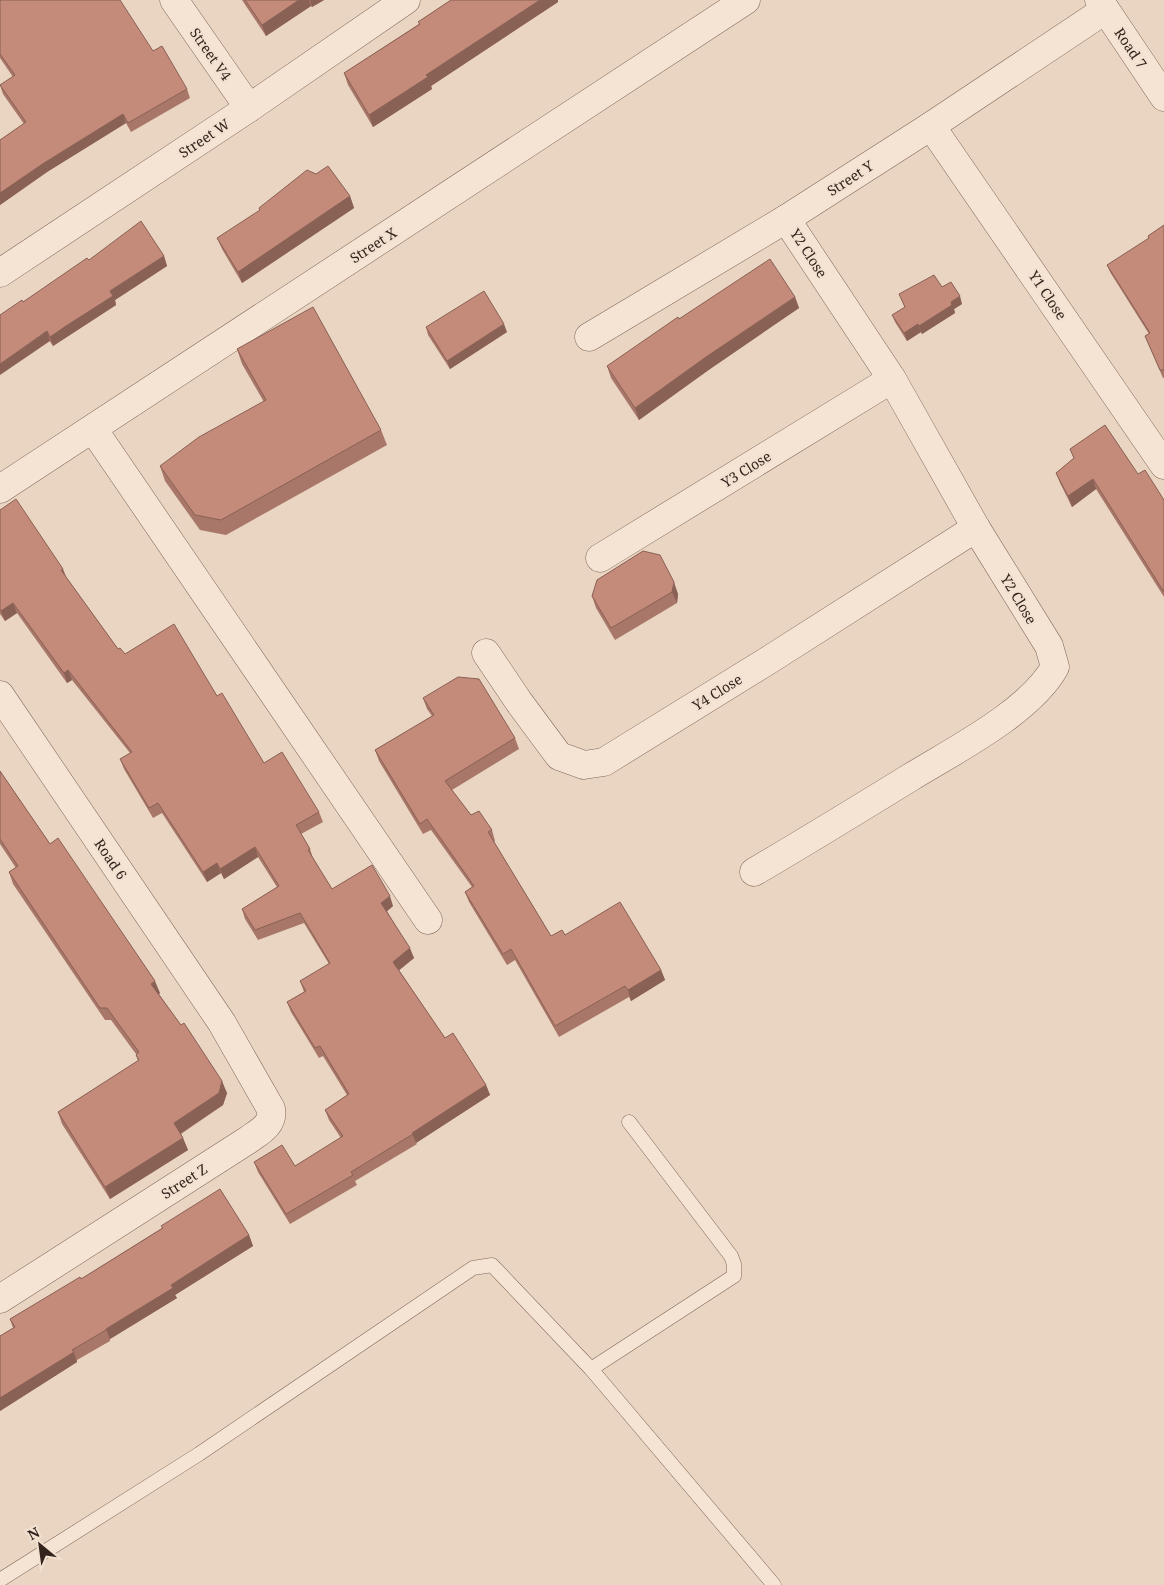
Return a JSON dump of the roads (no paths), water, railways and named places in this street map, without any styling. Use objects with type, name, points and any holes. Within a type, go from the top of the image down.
[{"type":"street","name":"Street V4","points":[[174,0],[249,108]]},
{"type":"street","name":"Street W","points":[[0,273],[249,108],[406,0]]},
{"type":"street","name":"Street X","points":[[0,489],[746,0]]},
{"type":"street","name":"Road 7","points":[[1102,5],[1164,97]]},
{"type":"street","name":"Street Y","points":[[589,337],[786,219],[932,126],[1102,5]]},
{"type":"street","name":"Y1 Close","points":[[932,126],[1164,465]]},
{"type":"street","name":"Y2 Close","points":[[754,872],[983,733],[1031,698],[1047,682],[1056,667],[1049,646],[976,528],[892,379],[786,219]]},
{"type":"street","name":"Y3 Close","points":[[600,558],[892,379]]},
{"type":"street","points":[[93,429],[428,920]]},
{"type":"street","name":"Y4 Close","points":[[486,654],[518,702],[559,756],[584,765],[604,762],[976,528]]},
{"type":"street","name":"Road 6","points":[[0,695],[222,1023]]},
{"type":"street","name":"Street Z","points":[[0,1299],[248,1140],[269,1124],[273,1116],[272,1110],[222,1023]]},
{"type":"lane","points":[[591,1369],[734,1276],[734,1264],[730,1256],[629,1122]]},
{"type":"lane","points":[[0,1580],[199,1454],[474,1268],[492,1265],[591,1369],[774,1585]]}]
